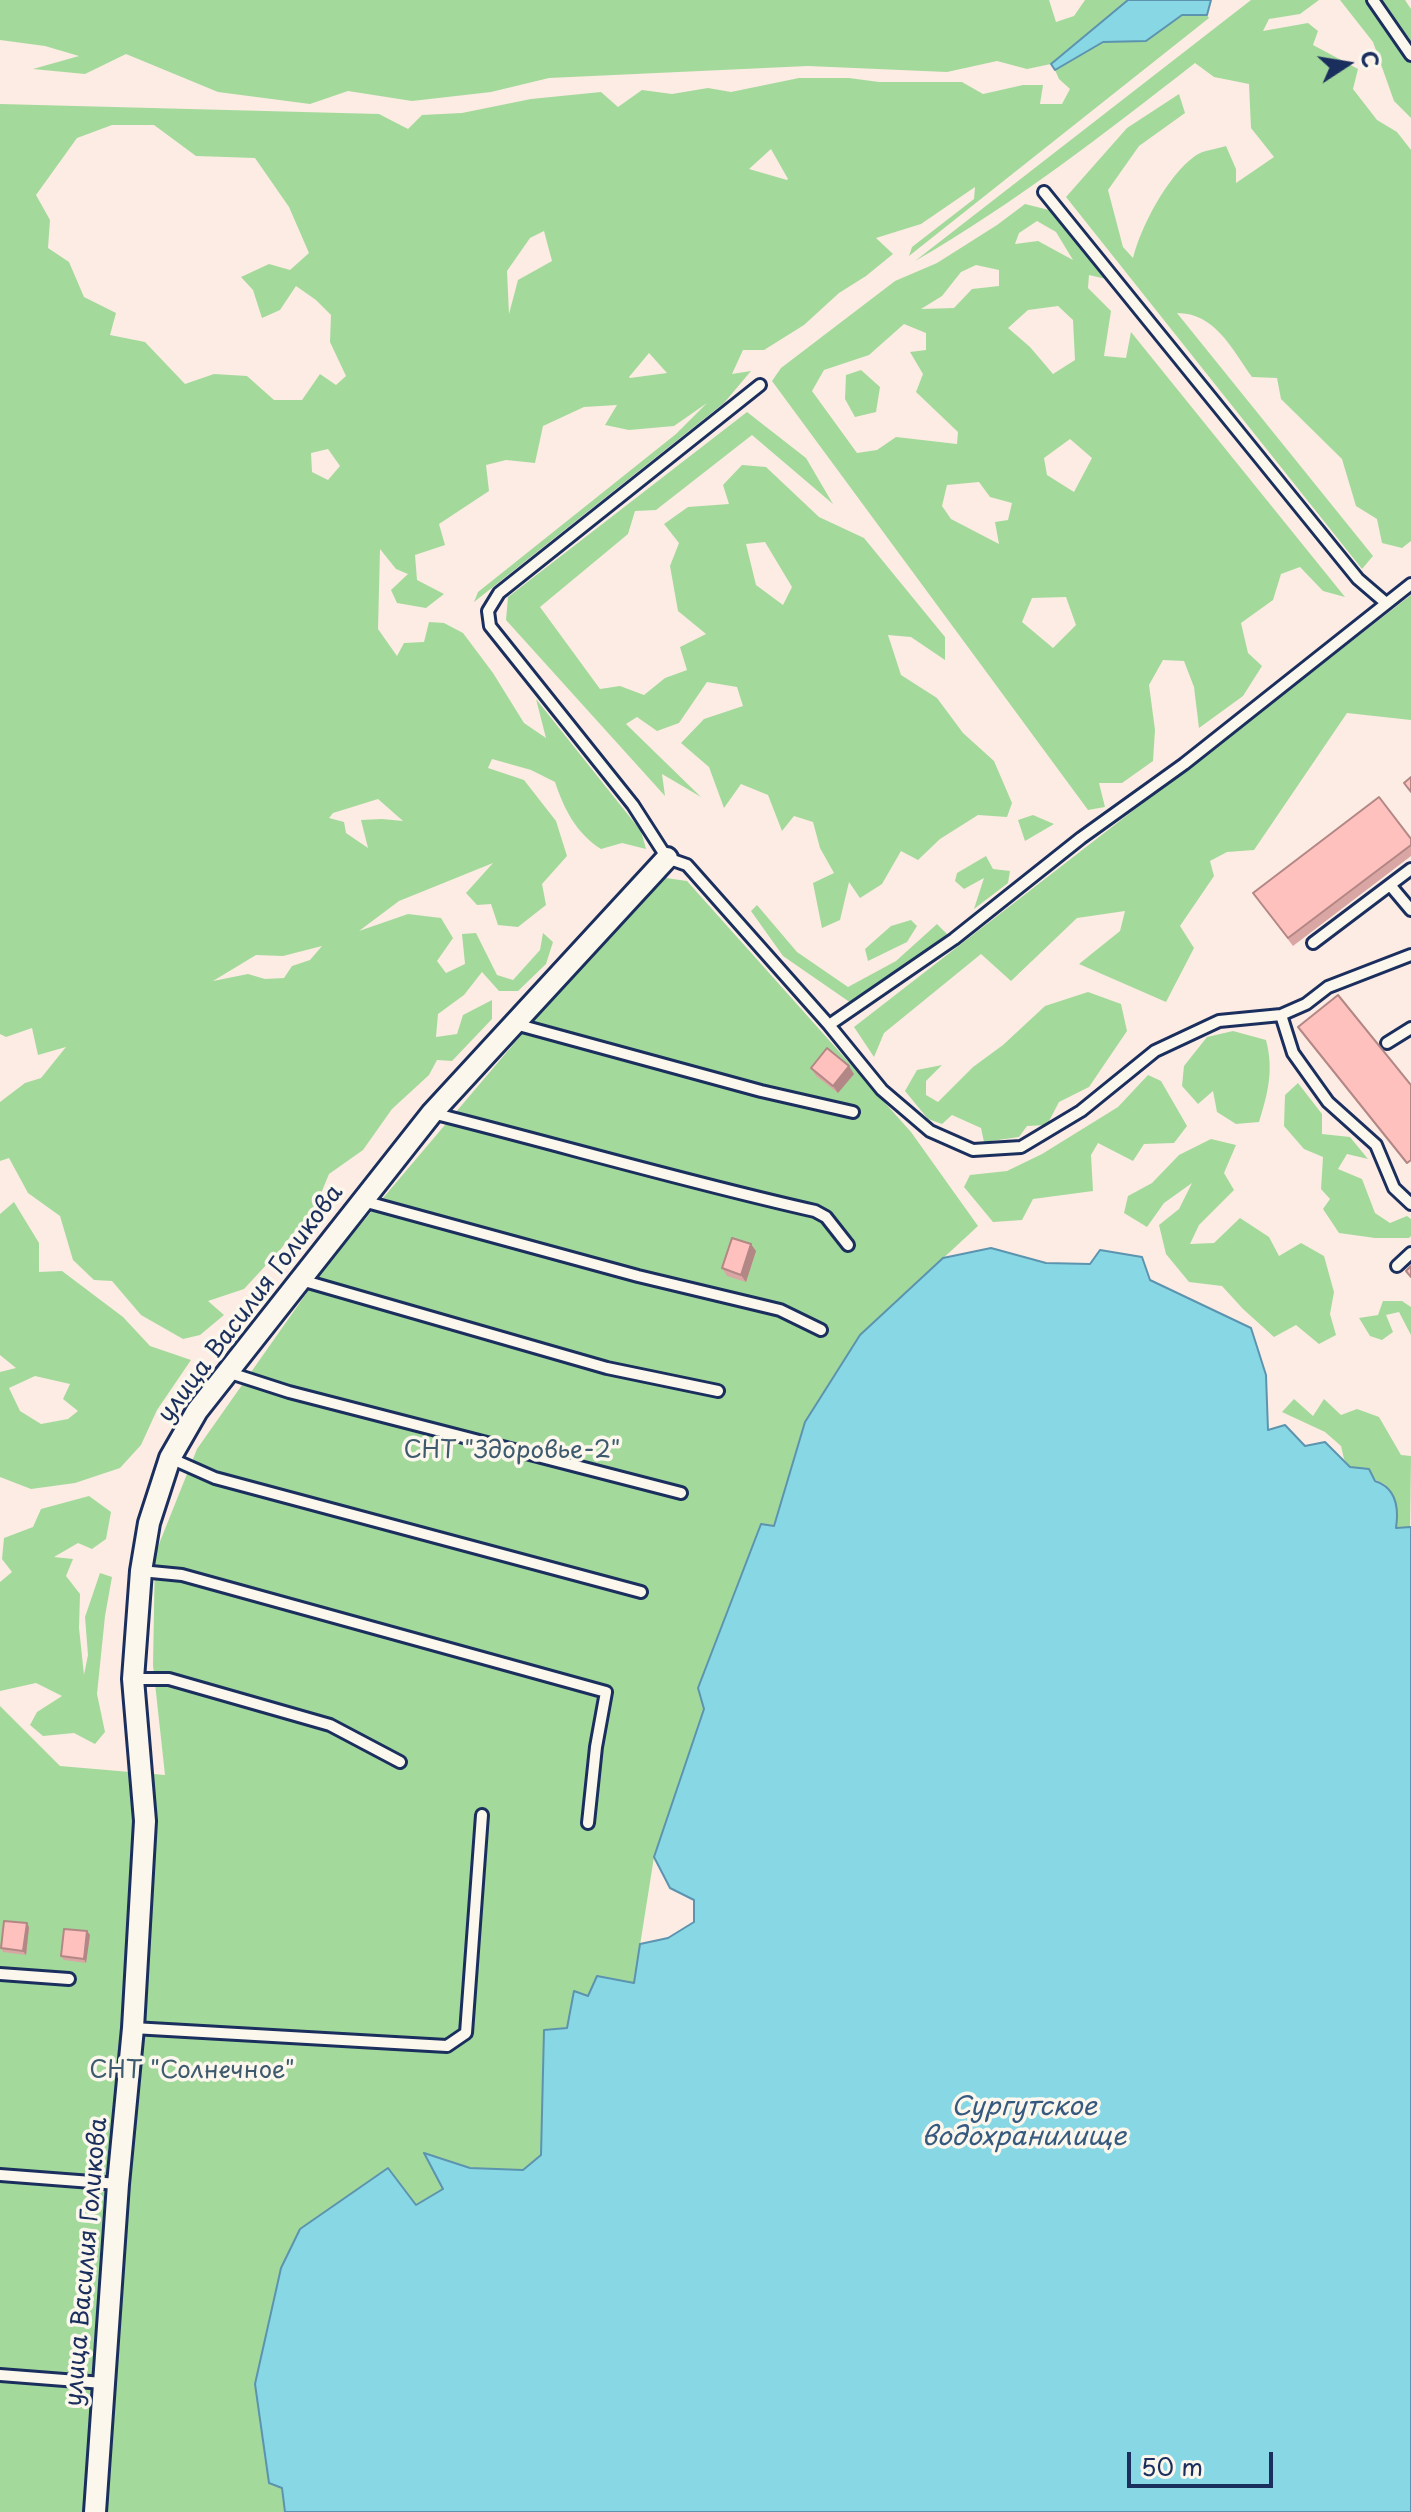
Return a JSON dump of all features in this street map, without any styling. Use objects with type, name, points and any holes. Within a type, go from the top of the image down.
[{"type":"street","name":"улица Василия Голикова","points":[[95,2512],[118,2184],[133,2028],[145,1821],[133,1679],[141,1571],[149,1523],[170,1458],[197,1411],[432,1113],[667,858]]},
{"type":"lane","points":[[1373,0],[1411,55]]},
{"type":"lane","points":[[1044,192],[1358,579],[1386,603]]},
{"type":"lane","points":[[760,385],[499,593],[488,611],[490,626],[633,805],[667,858],[687,865],[829,1025],[882,1090],[930,1131],[973,1150],[1021,1147],[1081,1111],[1155,1051],[1219,1021],[1281,1015],[1306,1004],[1328,987],[1411,955]]},
{"type":"lane","points":[[829,1025],[954,939],[1081,838],[1184,764],[1411,584]]},
{"type":"lane","points":[[1313,943],[1411,869]]},
{"type":"lane","points":[[1390,885],[1411,910]]},
{"type":"lane","points":[[1281,1015],[1293,1053],[1328,1102],[1376,1145],[1394,1188],[1411,1204]]},
{"type":"lane","points":[[513,1024],[761,1091],[853,1112]]},
{"type":"lane","points":[[1387,1043],[1411,1028]]},
{"type":"lane","points":[[432,1113],[701,1185],[815,1211],[826,1217],[848,1245]]},
{"type":"lane","points":[[361,1200],[638,1276],[780,1310],[821,1330]]},
{"type":"lane","points":[[1397,1266],[1411,1253]]},
{"type":"lane","points":[[299,1280],[607,1368],[718,1391]]},
{"type":"lane","points":[[227,1372],[289,1392],[681,1493]]},
{"type":"lane","points":[[170,1458],[215,1478],[641,1592]]},
{"type":"lane","points":[[141,1571],[182,1575],[606,1692],[596,1747],[588,1823]]},
{"type":"lane","points":[[133,1679],[169,1679],[330,1725],[400,1762]]},
{"type":"lane","points":[[133,2028],[447,2046],[466,2033],[482,1815]]},
{"type":"lane","points":[[0,1974],[69,1979]]},
{"type":"lane","points":[[0,2175],[118,2184]]},
{"type":"lane","points":[[0,2375],[103,2383]]},
{"type":"green space","points":[[0,0],[1049,0],[1056,22],[1074,16],[1085,0],[1128,0],[1051,64],[1027,69],[997,61],[947,72],[808,66],[549,78],[491,92],[412,101],[348,91],[310,104],[218,92],[126,54],[85,74],[33,69],[79,56],[45,46],[0,40]]},
{"type":"green space","points":[[1251,0],[1319,0],[1300,14],[1269,19],[1263,31],[1308,23],[1318,31],[1313,45],[1358,69],[1353,89],[1377,120],[1397,132],[1411,150],[1411,541],[1402,548],[1382,543],[1377,519],[1356,506],[1342,459],[1281,399],[1277,378],[1252,377],[1230,344],[1212,326],[1202,319],[1177,313],[1373,556],[1362,569],[1066,197],[1127,128],[1179,94],[1185,113],[1139,146],[1108,190],[1123,247],[1133,258],[1157,202],[1175,175],[1195,156],[1226,146],[1236,169],[1236,183],[1274,157],[1251,128],[1249,84],[1214,77],[1195,63],[1023,192],[915,261]]},
{"type":"green space","points":[[1340,0],[1368,0],[1411,60],[1411,118],[1394,101],[1373,42]]},
{"type":"green space","points":[[1381,0],[1405,0],[1411,9],[1411,41]]},
{"type":"green space","points":[[1182,15],[1207,15],[1209,18],[909,256],[912,247],[974,199],[975,187],[921,224],[876,238],[893,254],[839,293],[804,325],[764,350],[743,350],[732,374],[751,371],[724,403],[474,602],[478,592],[676,434],[707,403],[674,426],[629,430],[605,425],[617,405],[584,407],[543,426],[535,463],[506,460],[486,465],[489,491],[439,524],[445,545],[415,555],[417,580],[444,594],[426,608],[397,603],[391,590],[408,574],[396,569],[380,549],[378,629],[397,656],[404,643],[424,642],[429,622],[444,623],[463,633],[524,723],[546,738],[536,699],[641,831],[646,849],[622,843],[601,849],[572,820],[555,782],[531,770],[492,759],[488,768],[524,780],[556,821],[567,856],[542,884],[546,905],[518,927],[498,925],[491,904],[477,905],[466,893],[493,863],[399,901],[359,931],[408,914],[441,918],[453,938],[437,961],[446,973],[465,964],[462,934],[476,933],[497,975],[513,980],[540,950],[543,933],[553,942],[546,964],[518,991],[499,991],[482,972],[464,995],[438,1014],[436,1037],[457,1034],[463,1015],[492,1000],[492,1019],[452,1061],[437,1060],[429,1075],[392,1109],[363,1150],[329,1174],[317,1203],[244,1289],[208,1301],[224,1315],[200,1335],[183,1339],[141,1315],[112,1281],[94,1280],[73,1260],[60,1216],[28,1193],[9,1158],[0,1161],[0,1102],[25,1083],[41,1078],[66,1047],[38,1055],[32,1028],[6,1037],[0,1034],[0,104],[379,114],[408,129],[422,115],[462,113],[531,99],[601,92],[618,107],[642,90],[672,94],[708,88],[731,92],[799,78],[849,78],[879,82],[962,82],[983,94],[1023,85],[1043,85],[1040,104],[1062,104],[1070,89],[1059,79],[1055,70],[1103,42],[1146,41]],"holes":[[[112,125],[154,125],[196,156],[255,158],[289,207],[309,253],[290,270],[269,264],[241,277],[253,290],[262,318],[280,310],[296,286],[316,300],[331,315],[330,342],[346,376],[336,385],[320,374],[302,400],[274,400],[247,376],[214,374],[185,384],[145,342],[110,335],[116,313],[84,297],[69,262],[48,248],[50,220],[36,195],[77,138]],[[771,149],[788,179],[787,180],[749,169]],[[544,231],[552,261],[518,280],[509,314],[507,271],[530,238]],[[649,353],[667,373],[630,378]],[[328,449],[340,466],[328,480],[312,472],[311,453]],[[378,799],[403,821],[361,820],[368,848],[346,833],[344,822],[329,818],[333,813]],[[322,946],[310,960],[292,966],[284,978],[265,979],[248,974],[213,981],[256,955],[283,956]]]},
{"type":"green space","points":[[1025,204],[1053,211],[1106,279],[1089,275],[1088,288],[1111,311],[1104,356],[1126,358],[1131,332],[1345,597],[1323,591],[1300,567],[1281,574],[1273,600],[1241,623],[1248,653],[1262,666],[1243,696],[1199,728],[1194,687],[1184,661],[1163,660],[1149,685],[1155,730],[1153,761],[1122,783],[1099,783],[1105,807],[1088,810],[772,381],[781,368],[895,281],[937,263]],"holes":[[[1037,221],[1056,232],[1073,260],[1038,241],[1015,244],[1019,233]],[[976,265],[999,270],[999,286],[972,289],[954,308],[921,309],[942,296],[961,272]],[[1058,306],[1073,320],[1075,360],[1053,374],[1030,347],[1008,328],[1028,310]],[[904,324],[926,333],[926,350],[910,352],[923,374],[916,392],[958,432],[957,444],[896,437],[877,450],[857,453],[812,391],[824,370],[869,355]],[[1070,439],[1092,458],[1074,492],[1047,475],[1044,458]],[[979,482],[990,497],[1012,503],[1008,520],[995,522],[999,544],[951,519],[942,506],[947,485]],[[1066,597],[1076,625],[1053,648],[1022,622],[1032,598]]]},
{"type":"green space","points":[[861,370],[880,387],[876,412],[855,417],[845,399],[846,375]]},
{"type":"green space","points":[[747,412],[806,458],[833,504],[752,435],[656,510],[635,511],[628,534],[540,607],[600,689],[620,686],[644,695],[665,678],[687,670],[680,647],[706,634],[678,611],[670,566],[679,543],[664,524],[688,507],[729,504],[723,485],[742,465],[766,467],[819,517],[864,538],[945,637],[945,660],[911,637],[888,635],[901,675],[937,698],[963,733],[994,761],[1012,803],[1007,817],[978,815],[940,839],[918,860],[901,851],[882,884],[860,898],[849,882],[840,920],[822,928],[813,883],[834,873],[820,848],[813,822],[794,816],[782,831],[768,795],[741,784],[724,808],[709,767],[681,743],[704,719],[743,706],[737,687],[707,682],[679,723],[657,731],[637,717],[626,724],[701,797],[662,774],[665,796],[506,620],[508,597]],"holes":[[[765,542],[792,587],[783,605],[756,585],[746,544]]]},
{"type":"green space","points":[[1411,595],[1411,720],[1347,713],[1254,850],[1227,852],[1210,861],[1214,876],[1180,926],[1194,948],[1166,1002],[1079,964],[1120,931],[1125,911],[1077,918],[1011,981],[981,954],[884,1033],[874,1057],[854,1027]]},
{"type":"green space","points":[[1033,815],[1054,824],[1025,841],[1018,820]]},
{"type":"green space","points":[[986,856],[993,869],[1010,871],[1008,883],[974,909],[984,878],[964,889],[955,881],[957,873]]},
{"type":"green space","points":[[666,878],[687,881],[911,1132],[978,1226],[860,1335],[805,1422],[774,1527],[761,1524],[699,1688],[704,1709],[654,1857],[634,1983],[588,1996],[574,1991],[567,2028],[544,2030],[541,2154],[524,2170],[470,2168],[425,2154],[443,2189],[416,2206],[388,2168],[300,2230],[281,2268],[282,2488],[285,2512],[0,2512],[0,1706],[60,1766],[165,1775],[153,1665],[155,1554],[197,1449],[327,1264],[629,908]]},
{"type":"green space","points":[[757,905],[797,952],[848,987],[896,961],[937,924],[947,934],[903,971],[851,1003],[783,956],[751,911]]},
{"type":"green space","points":[[911,920],[917,926],[907,942],[868,961],[865,949],[891,926]]},
{"type":"green space","points":[[1088,992],[1121,1004],[1127,1031],[1089,1087],[1059,1102],[1047,1125],[1027,1126],[1019,1137],[984,1142],[981,1128],[952,1115],[942,1124],[928,1119],[905,1091],[917,1070],[942,1065],[926,1081],[926,1095],[938,1102],[973,1067],[1003,1045],[1045,1006]]},
{"type":"green space","points":[[1233,1031],[1266,1040],[1270,1061],[1269,1081],[1259,1122],[1236,1124],[1217,1112],[1213,1091],[1198,1104],[1182,1086],[1184,1066],[1207,1037]]},
{"type":"green space","points":[[1148,1075],[1161,1081],[1187,1126],[1174,1143],[1144,1144],[1133,1161],[1098,1143],[1091,1155],[1093,1191],[1033,1199],[1022,1220],[993,1222],[964,1187],[970,1175],[1007,1171],[1042,1154],[1118,1107]]},
{"type":"green space","points":[[1298,1083],[1322,1114],[1322,1134],[1350,1137],[1368,1159],[1347,1154],[1338,1169],[1362,1179],[1375,1213],[1390,1223],[1407,1216],[1411,1219],[1409,1238],[1375,1238],[1339,1233],[1323,1209],[1330,1199],[1321,1189],[1323,1157],[1304,1149],[1284,1126],[1285,1095]]},
{"type":"green space","points":[[1211,1139],[1236,1145],[1224,1173],[1234,1190],[1199,1225],[1190,1244],[1214,1243],[1240,1218],[1269,1237],[1279,1256],[1301,1243],[1324,1256],[1334,1292],[1330,1314],[1336,1335],[1319,1344],[1296,1325],[1274,1337],[1222,1286],[1189,1282],[1166,1254],[1159,1225],[1179,1209],[1192,1183],[1164,1203],[1147,1227],[1124,1213],[1128,1196],[1152,1183],[1179,1155]]},
{"type":"green space","points":[[14,1202],[39,1243],[39,1272],[62,1271],[123,1317],[150,1346],[191,1360],[157,1410],[141,1445],[120,1468],[75,1483],[31,1489],[0,1477],[0,1372],[16,1368],[0,1355],[0,1214]],"holes":[[[35,1376],[70,1384],[63,1399],[78,1411],[68,1419],[41,1424],[20,1411],[9,1388]]]},
{"type":"green space","points":[[1383,1301],[1402,1301],[1411,1307],[1411,1335],[1399,1312],[1386,1315],[1393,1332],[1382,1340],[1370,1336],[1359,1318],[1378,1315]]},
{"type":"green space","points":[[1294,1399],[1313,1416],[1324,1399],[1341,1415],[1357,1409],[1379,1417],[1401,1455],[1411,1456],[1410,1529],[1395,1528],[1386,1485],[1350,1467],[1341,1446],[1325,1432],[1282,1412]]},
{"type":"green space","points":[[89,1496],[111,1512],[106,1539],[92,1549],[78,1543],[54,1557],[73,1559],[66,1576],[80,1594],[79,1628],[84,1675],[88,1655],[85,1617],[100,1573],[112,1577],[97,1694],[105,1732],[95,1744],[74,1733],[43,1736],[30,1725],[37,1712],[62,1696],[36,1683],[0,1691],[0,1582],[12,1572],[2,1559],[4,1538],[33,1527],[41,1509]]},
{"type":"water","points":[[1128,0],[1211,0],[1207,15],[1182,15],[1146,41],[1103,42],[1055,70],[1051,64]]},
{"type":"water","name":"Сургутское водохранилище","points":[[991,1248],[1046,1263],[1090,1264],[1100,1250],[1142,1257],[1150,1280],[1251,1328],[1266,1375],[1268,1430],[1285,1425],[1305,1446],[1325,1442],[1350,1467],[1369,1469],[1375,1481],[1388,1488],[1395,1500],[1396,1528],[1411,1527],[1411,2512],[285,2512],[282,2488],[269,2483],[255,2384],[281,2268],[300,2229],[388,2168],[416,2205],[443,2189],[424,2153],[470,2168],[523,2170],[541,2155],[544,2030],[567,2028],[574,1991],[588,1996],[597,1976],[634,1983],[640,1944],[668,1938],[694,1922],[694,1900],[670,1888],[654,1857],[704,1709],[698,1688],[761,1524],[774,1526],[805,1422],[860,1335],[943,1258]]},
{"type":"building","points":[[1411,777],[1411,792],[1404,783]]},
{"type":"building","points":[[1379,797],[1411,839],[1411,845],[1288,938],[1253,893]]},
{"type":"building","points":[[1338,995],[1411,1085],[1411,1160],[1407,1163],[1298,1027]]},
{"type":"building","points":[[827,1048],[849,1066],[833,1086],[811,1068]]},
{"type":"building","points":[[732,1238],[751,1244],[741,1275],[722,1268]]},
{"type":"building","points":[[4,1921],[27,1923],[23,1951],[1,1948]]},
{"type":"building","points":[[64,1929],[87,1931],[84,1959],[61,1956]]},
{"type":"park label","name":"СНТ \"Здоровье-2\"","points":[[512,1451]]},
{"type":"park label","name":"СНТ \"Солнечное\"","points":[[192,2071]]}]
